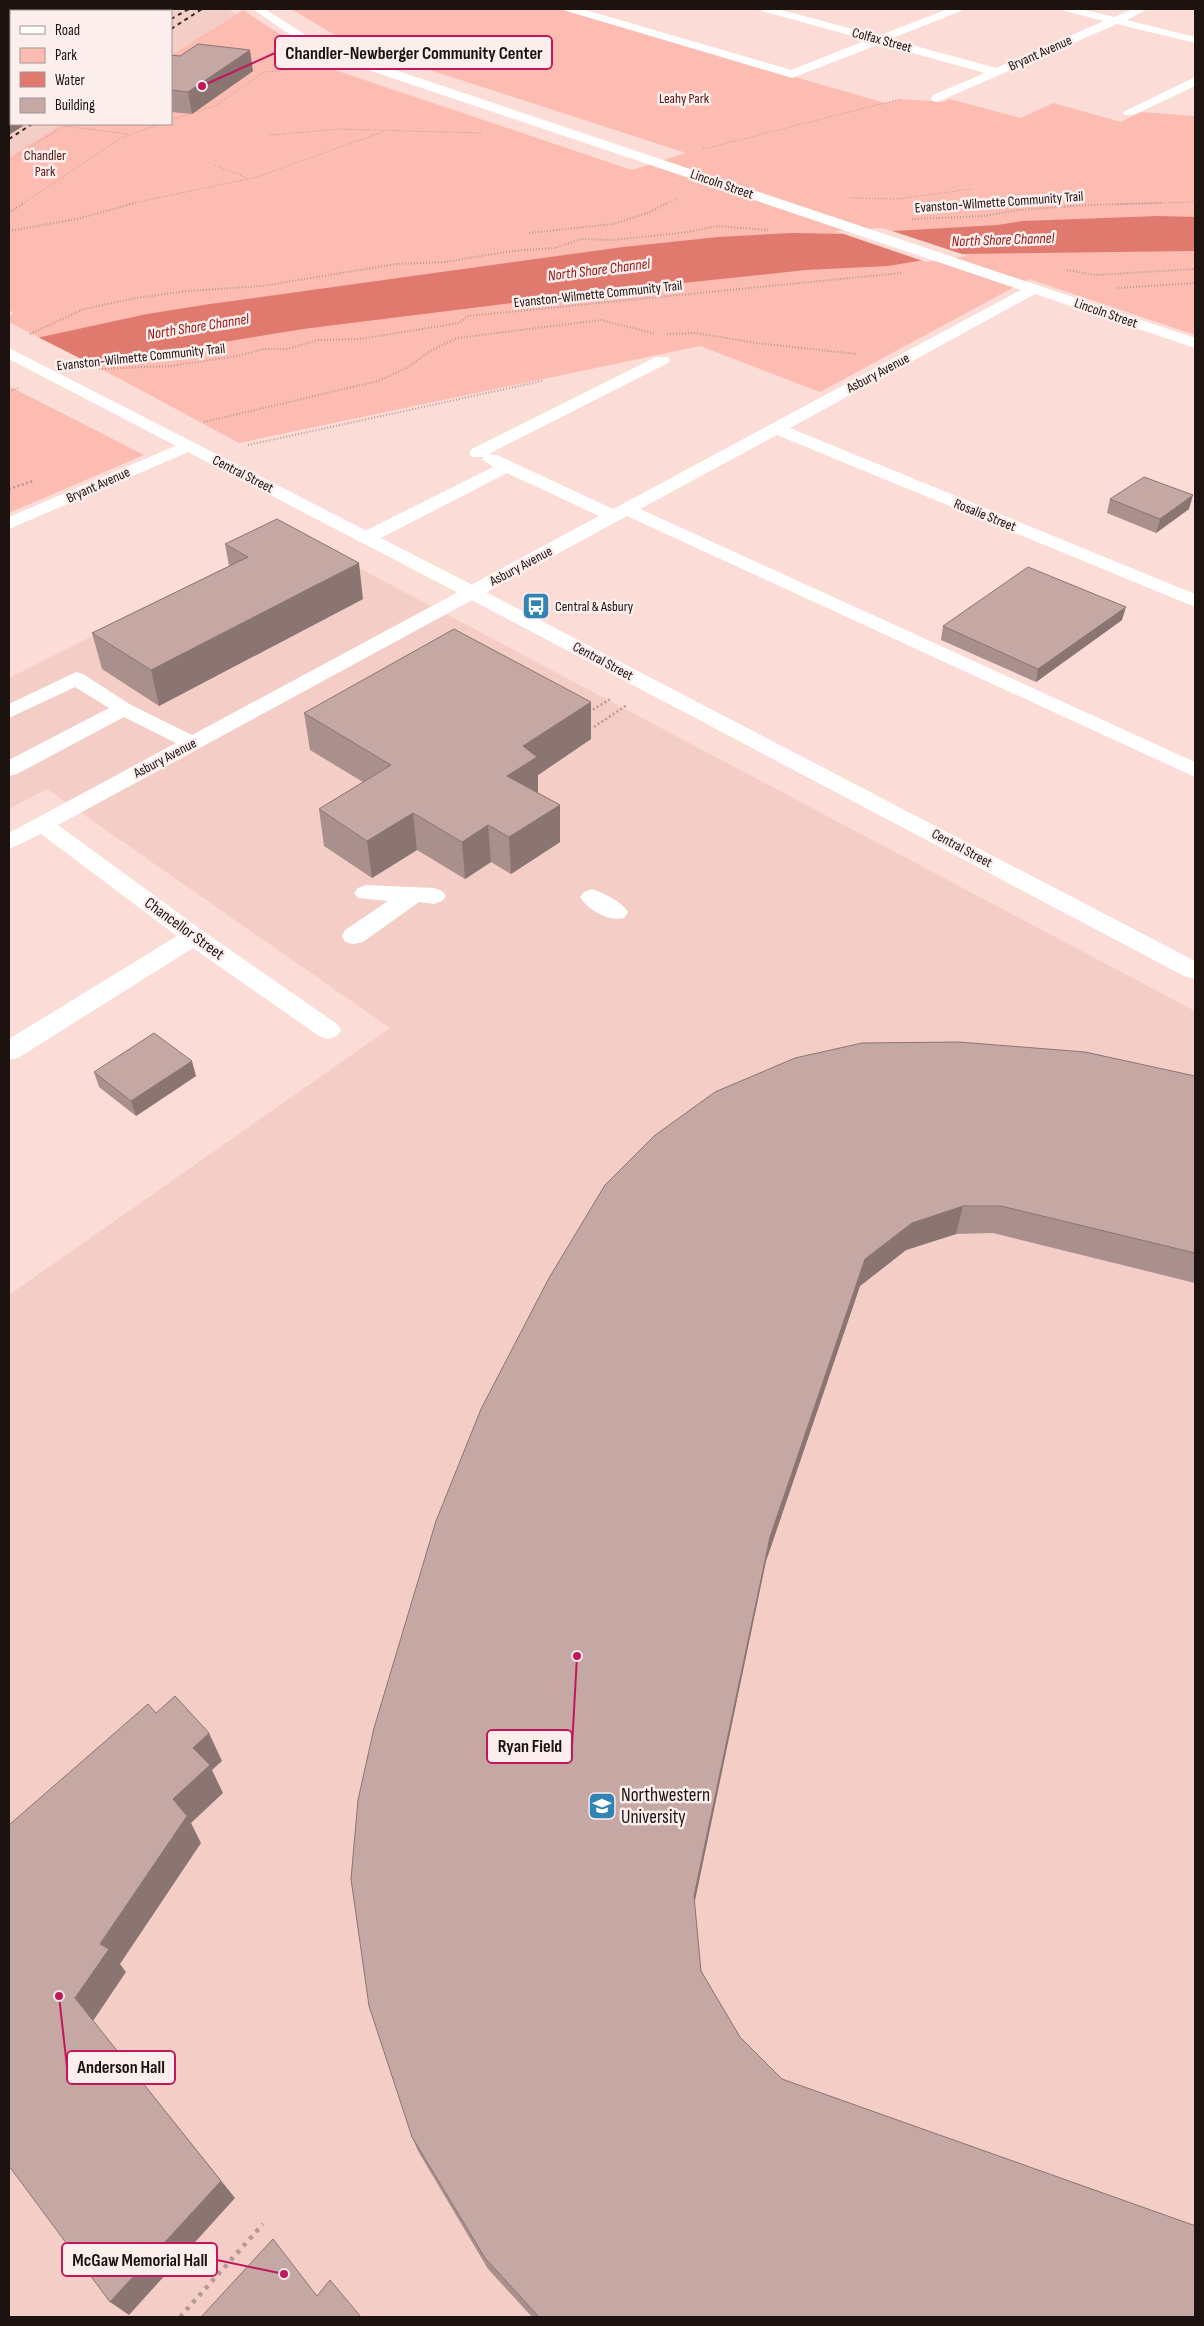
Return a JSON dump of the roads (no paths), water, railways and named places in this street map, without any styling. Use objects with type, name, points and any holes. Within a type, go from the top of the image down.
[{"type":"street","name":"Lincoln Street","points":[[258,9],[319,49],[1195,343]]},
{"type":"street","points":[[571,9],[792,74],[957,9]]},
{"type":"street","name":"Colfax Street","points":[[766,9],[997,72]]},
{"type":"street","points":[[1069,9],[1195,40]]},
{"type":"street","name":"Bryant Avenue","points":[[937,98],[1142,9]]},
{"type":"street","points":[[1129,112],[1195,81]]},
{"type":"street","name":"Asbury Avenue","points":[[9,842],[1034,289]]},
{"type":"street","name":"Central Street","points":[[9,353],[75,389],[472,592],[1195,971]]},
{"type":"street","points":[[662,360],[478,454],[619,513],[1195,770]]},
{"type":"street","name":"Rosalie Street","points":[[776,428],[1195,601]]},
{"type":"street","name":"Bryant Avenue","points":[[9,524],[187,446]]},
{"type":"street","points":[[366,538],[506,466]]},
{"type":"street","points":[[9,712],[76,678],[124,709],[192,743]]},
{"type":"street","points":[[9,769],[124,709]]},
{"type":"street","name":"Chancellor Street","points":[[42,824],[194,937],[328,1030]]},
{"type":"street","points":[[354,936],[425,895],[366,894]]},
{"type":"street","points":[[592,897],[616,912]]},
{"type":"street","points":[[9,1051],[194,937]]},
{"type":"water","name":"North Shore Channel","points":[[1158,216],[1195,217],[1195,251],[960,254],[888,266],[806,270],[616,290],[303,329],[91,364],[9,381],[9,344],[147,314],[210,304],[623,247],[718,237],[792,233],[843,234],[997,225],[1022,221]]},
{"type":"railway","points":[[172,18],[189,9]]},
{"type":"railway","points":[[172,28],[202,9]]},
{"type":"railway","points":[[9,139],[30,125]]},
{"type":"place","name":"Chandler-Newberger Community Center","points":[[202,86]]},
{"type":"place","name":"Central & Asbury","points":[[536,606]]},
{"type":"place","name":"Ryan Field","points":[[577,1656]]},
{"type":"place","name":"Northwestern University","points":[[602,1806]]},
{"type":"place","name":"Anderson Hall","points":[[59,1996]]},
{"type":"place","name":"McGaw Memorial Hall","points":[[284,2274]]},
{"type":"park label","name":"Leahy Park","points":[[684,98]]},
{"type":"park label","name":"Chandler Park","points":[[45,164]]}]
